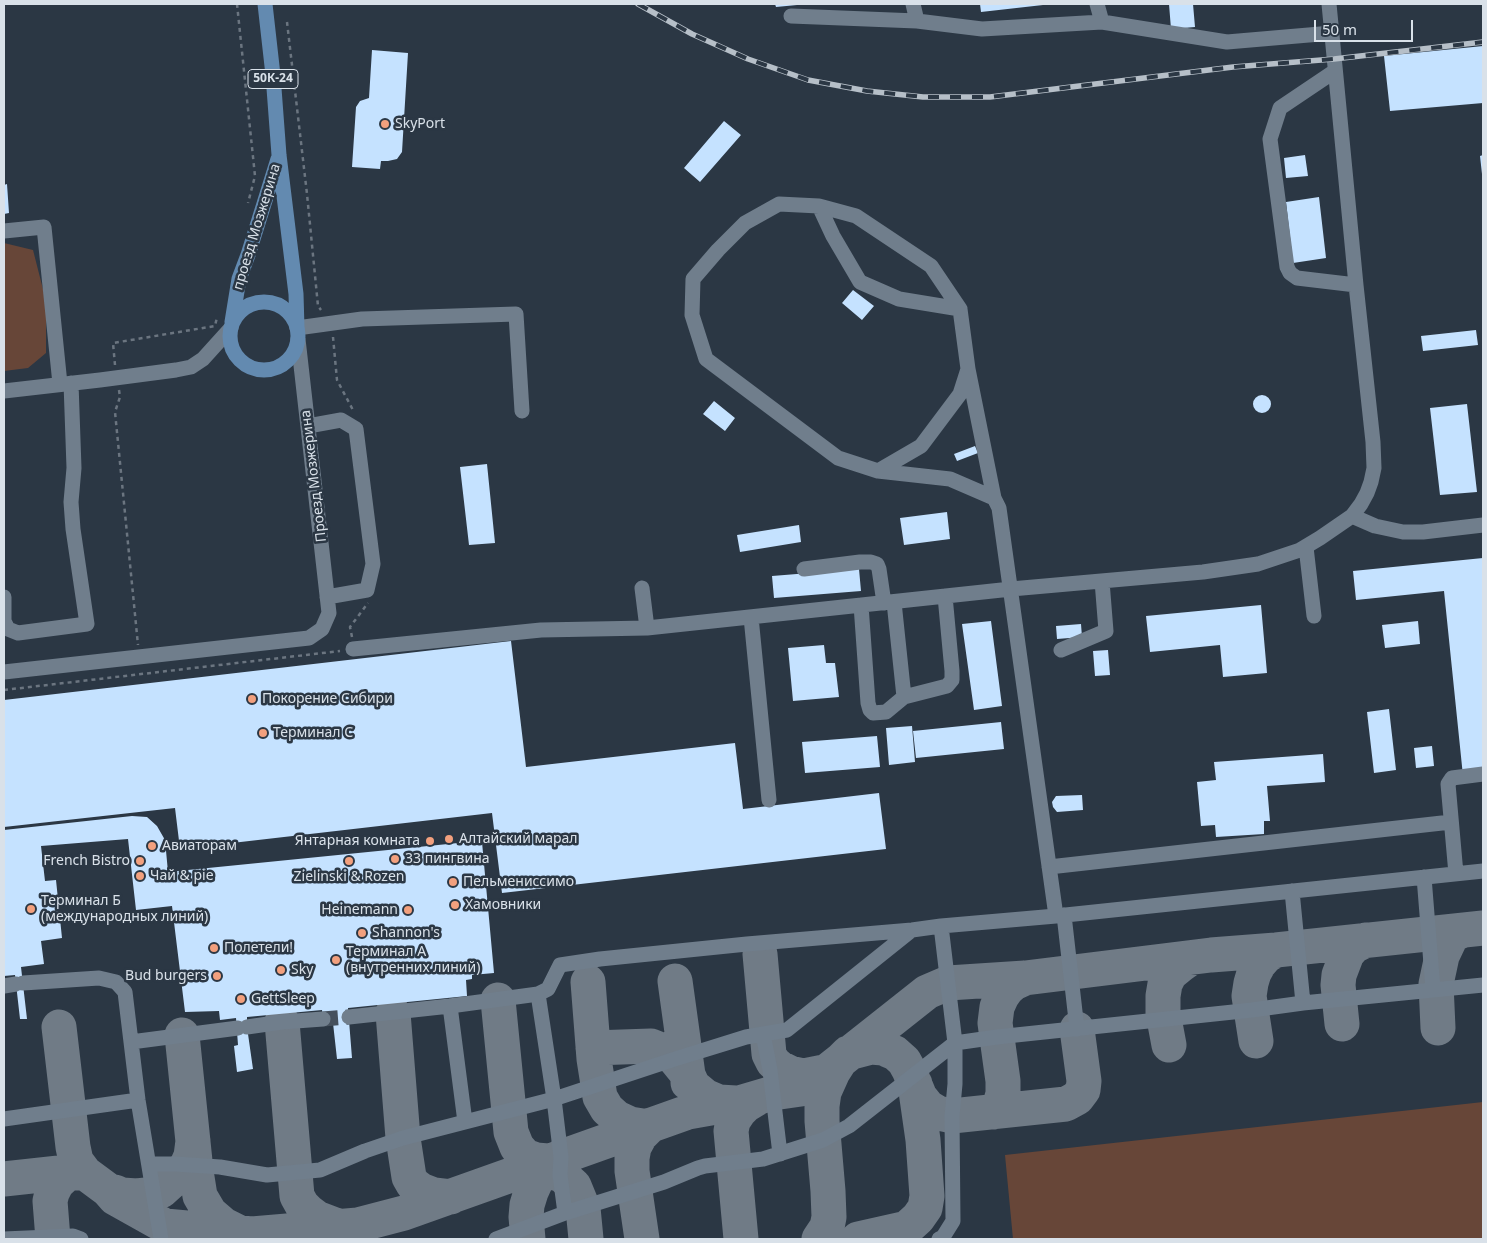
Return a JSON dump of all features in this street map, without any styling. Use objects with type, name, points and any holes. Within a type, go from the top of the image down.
[{"type":"main road","name":"проезд Мозжерина","points":[[265,4],[279,155],[296,294],[298,334]]},
{"type":"main road","name":"проезд Мозжерина","points":[[232,328],[239,279],[279,155]]},
{"type":"main road","name":"Проезд Мозжерина","points":[[232,328],[236,318],[244,310],[253,304],[264,302],[275,304],[285,310],[293,318],[298,334]]},
{"type":"main road","points":[[232,328],[231,339],[236,354],[248,366],[259,370],[270,369],[285,363],[295,350],[298,334]]},
{"type":"street","points":[[913,4],[917,21]]},
{"type":"street","points":[[1097,4],[1102,22]]},
{"type":"street","points":[[353,649],[541,630],[646,628],[1011,589],[1233,568],[1258,564],[1278,558],[1320,538],[1352,516],[1367,493],[1372,482],[1374,468],[1373,442],[1329,4]]},
{"type":"street","points":[[790,16],[917,21],[982,29],[1102,22],[1227,42],[1332,33]]},
{"type":"street","points":[[1335,71],[1280,108],[1270,139],[1287,267],[1290,273],[1297,278],[1356,285]]},
{"type":"street","points":[[994,498],[950,479],[878,470],[838,458],[706,359],[692,315],[693,279],[718,250],[745,224],[779,204],[819,206],[856,216],[931,266],[960,309],[968,369],[994,498],[999,508],[1011,589],[1024,729],[1049,867],[1060,916],[1077,1029]]},
{"type":"street","points":[[819,206],[833,236],[860,282],[899,300],[960,309]]},
{"type":"street","points":[[4,231],[44,227],[66,384],[74,468],[71,502],[73,529],[87,624],[18,633],[8,629],[4,621],[4,597]]},
{"type":"street","points":[[298,334],[332,324],[362,319],[516,314],[522,412]]},
{"type":"street","points":[[4,391],[191,367],[203,359],[232,328]]},
{"type":"street","name":"Проезд Мозжерина","points":[[140,657],[309,638],[322,629],[329,613],[298,334]]},
{"type":"street","points":[[878,470],[921,446],[960,394],[968,369]]},
{"type":"street","points":[[308,426],[340,420],[356,429],[374,564],[367,590],[327,597]]},
{"type":"street","points":[[1352,516],[1375,526],[1403,532],[1423,532],[1483,525]]},
{"type":"street","points":[[1306,546],[1314,616]]},
{"type":"street","points":[[804,569],[860,562],[877,564],[889,602],[904,697]]},
{"type":"street","points":[[1061,650],[1106,631],[1102,581]]},
{"type":"street","points":[[642,588],[646,628]]},
{"type":"street","points":[[861,605],[868,703],[873,713],[886,712],[904,697],[947,686],[952,680],[944,596]]},
{"type":"street","points":[[751,617],[769,800]]},
{"type":"street","points":[[4,672],[140,657]]},
{"type":"street","points":[[1456,874],[1448,784],[1452,778],[1483,774]]},
{"type":"street","points":[[1049,867],[1451,822]]},
{"type":"street","points":[[349,1017],[538,994],[548,989],[560,965],[747,944],[1060,916],[1483,871]]},
{"type":"street","points":[[1424,877],[1433,990]]},
{"type":"street","points":[[1292,891],[1303,1003]]},
{"type":"street","points":[[939,1239],[943,1237],[953,1221],[952,1116],[955,1084],[955,1043],[941,926]]},
{"type":"street","points":[[149,1164],[220,1167],[266,1175],[320,1170],[403,1138],[554,1099],[746,1037],[785,1031],[912,930]]},
{"type":"street","points":[[14,985],[99,978],[116,982],[125,992],[138,1100],[161,1239]]},
{"type":"street","points":[[496,1239],[565,1213],[664,1182],[705,1166],[763,1159],[823,1140],[849,1126],[955,1043],[1303,1003],[1483,985]]},
{"type":"street","points":[[538,994],[554,1099],[565,1213]]},
{"type":"street","points":[[450,1006],[465,1122]]},
{"type":"street","points":[[131,1042],[282,1022],[324,1019]]},
{"type":"street","points":[[763,1034],[770,1070],[780,1154]]},
{"type":"street","points":[[4,1120],[138,1100]]},
{"type":"street","points":[[4,1239],[73,1236],[81,1239]]},
{"type":"path","points":[[237,4],[255,176],[248,204]]},
{"type":"path","points":[[287,22],[318,306],[332,324],[338,380],[354,412]]},
{"type":"path","points":[[141,674],[115,412],[120,397],[113,343],[215,326],[220,309]]},
{"type":"path","points":[[4,690],[353,649],[350,627],[372,598]]},
{"type":"shaded area","points":[[4,243],[33,250],[46,301],[46,353],[28,368],[4,371]]},
{"type":"shaded area","points":[[1483,1102],[1483,1239],[1013,1239],[1005,1155]]},
{"type":"building","points":[[775,4],[797,4],[797,5],[776,7]]},
{"type":"building","points":[[980,4],[1042,4],[1043,5],[981,12]]},
{"type":"building","points":[[1169,4],[1193,4],[1195,27],[1171,29]]},
{"type":"building","points":[[1483,46],[1483,103],[1390,111],[1384,56]]},
{"type":"building","name":"SkyPort","points":[[372,50],[408,53],[402,152],[397,159],[381,161],[380,169],[352,167],[356,107],[360,101],[369,98]]},
{"type":"building","points":[[724,121],[741,135],[700,182],[684,168]]},
{"type":"building","points":[[1305,155],[1308,176],[1286,178],[1284,158]]},
{"type":"building","points":[[1483,155],[1483,174],[1482,174],[1480,156]]},
{"type":"building","points":[[7,184],[9,213],[4,214],[4,185]]},
{"type":"building","points":[[1319,197],[1326,258],[1293,263],[1286,202]]},
{"type":"building","points":[[853,290],[874,306],[862,320],[842,303]]},
{"type":"building","points":[[1476,330],[1478,345],[1423,351],[1421,336]]},
{"type":"building","points":[[1258,395],[1266,395],[1271,400],[1269,411],[1258,413],[1253,408],[1253,400]]},
{"type":"building","points":[[714,401],[735,418],[725,431],[703,414]]},
{"type":"building","points":[[1467,404],[1477,492],[1440,495],[1430,408]]},
{"type":"building","points":[[975,446],[978,453],[957,461],[954,454]]},
{"type":"building","points":[[487,464],[495,543],[469,545],[460,467]]},
{"type":"building","points":[[947,512],[950,539],[904,545],[900,518]]},
{"type":"building","points":[[799,525],[801,542],[740,552],[737,535]]},
{"type":"building","points":[[1483,558],[1483,774],[1463,776],[1444,591],[1356,600],[1353,571]]},
{"type":"building","points":[[859,569],[861,591],[774,598],[772,576]]},
{"type":"building","points":[[1261,605],[1267,673],[1223,677],[1220,645],[1150,652],[1146,616]]},
{"type":"building","points":[[991,621],[1002,706],[974,710],[962,624]]},
{"type":"building","points":[[1418,621],[1420,644],[1385,648],[1382,625]]},
{"type":"building","points":[[1081,624],[1082,637],[1057,639],[1056,626]]},
{"type":"building","points":[[511,641],[526,767],[735,743],[743,809],[879,793],[886,849],[502,893],[492,813],[180,849],[175,808],[4,827],[4,700]]},
{"type":"building","points":[[824,645],[826,663],[835,663],[839,697],[793,701],[788,648]]},
{"type":"building","points":[[1108,650],[1110,675],[1095,676],[1093,651]]},
{"type":"building","points":[[1389,709],[1396,770],[1374,773],[1367,712]]},
{"type":"building","points":[[1001,722],[1004,749],[916,758],[913,731]]},
{"type":"building","points":[[912,726],[915,762],[889,765],[886,728]]},
{"type":"building","points":[[877,736],[880,767],[805,773],[802,742]]},
{"type":"building","points":[[1432,746],[1434,766],[1416,768],[1414,748]]},
{"type":"building","points":[[1323,754],[1325,782],[1267,786],[1270,821],[1264,821],[1264,834],[1216,837],[1215,825],[1201,826],[1197,782],[1216,780],[1214,762]]},
{"type":"building","points":[[1082,795],[1083,810],[1057,812],[1053,807],[1052,802],[1056,796]]},
{"type":"building","name":"Терминал А (внутренних линий)","points":[[132,816],[147,817],[157,826],[165,840],[168,872],[482,842],[494,973],[472,975],[472,979],[466,980],[467,996],[348,1008],[352,1058],[337,1059],[333,1023],[324,1023],[322,1010],[247,1017],[253,1069],[237,1072],[234,1046],[238,1045],[236,1018],[220,1020],[219,1011],[185,1012],[172,906],[136,910],[128,839],[41,846],[45,881],[56,880],[62,938],[41,941],[44,964],[21,967],[27,1019],[20,1019],[15,975],[4,976],[4,830]]},
{"type":"taxiway","points":[[4,1179],[59,1173],[85,1173],[108,1190],[115,1198],[165,1226],[252,1234],[358,1225],[404,1213],[688,1112],[739,1103],[773,1093],[801,1089],[812,1083],[927,992],[948,983],[1025,978],[1211,955],[1483,928]]},
{"type":"taxiway","points":[[1438,1028],[1436,984],[1442,956],[1451,937],[1465,930]]},
{"type":"taxiway","points":[[1342,1024],[1338,985],[1339,975],[1347,954],[1354,946],[1366,940]]},
{"type":"taxiway","points":[[1256,1041],[1249,996],[1251,983],[1259,964],[1266,956],[1276,950]]},
{"type":"taxiway","points":[[760,954],[769,1054],[773,1062],[790,1073],[804,1076],[824,1072]]},
{"type":"taxiway","points":[[1169,1045],[1163,1013],[1165,984],[1170,974],[1191,958]]},
{"type":"taxiway","points":[[994,1112],[1000,1104],[1003,1094],[995,1023],[997,1007],[1007,989],[1025,978]]},
{"type":"taxiway","points":[[675,981],[688,1075],[693,1086],[705,1096],[719,1102],[736,1103]]},
{"type":"taxiway","points":[[588,982],[594,1059],[600,1097],[607,1109],[617,1118],[630,1124],[649,1127]]},
{"type":"taxiway","points":[[498,1000],[511,1132],[517,1147],[525,1156],[536,1160],[548,1161]]},
{"type":"taxiway","points":[[393,1013],[403,1138],[409,1177],[413,1184],[421,1190],[434,1195],[451,1197]]},
{"type":"taxiway","points":[[282,1022],[297,1196],[302,1205],[317,1218],[338,1226]]},
{"type":"taxiway","points":[[59,1027],[73,1147],[76,1161],[85,1173]]},
{"type":"taxiway","points":[[819,1239],[827,1227],[829,1217],[822,1121],[824,1092],[833,1072],[848,1053],[871,1047],[883,1048],[895,1053],[904,1061],[920,1097],[928,1107],[938,1113],[952,1116],[1066,1104],[1077,1098],[1083,1090],[1084,1081],[1077,1029]]},
{"type":"taxiway","points":[[182,1035],[200,1196],[210,1213],[224,1225],[238,1232]]},
{"type":"taxiway","points":[[593,1048],[651,1046],[666,1052],[675,1059],[688,1075],[688,1083]]},
{"type":"taxiway","points":[[858,1239],[907,1228],[925,1208],[927,1196],[923,1140],[915,1084]]},
{"type":"taxiway","points":[[741,1239],[731,1131],[733,1121],[739,1112],[756,1099]]},
{"type":"taxiway","points":[[642,1239],[632,1171],[632,1158],[634,1147],[640,1136],[649,1127]]},
{"type":"taxiway","points":[[115,1192],[122,1195],[137,1196],[161,1191],[187,1165],[191,1156],[193,1141]]},
{"type":"taxiway","points":[[528,1239],[526,1217],[531,1192],[536,1181],[560,1157]]},
{"type":"taxiway","points":[[526,1169],[547,1169],[563,1176],[574,1186],[583,1208],[586,1239]]},
{"type":"taxiway","points":[[53,1239],[50,1201],[57,1183],[69,1172]]},
{"type":"tunnel","points":[[323,1019],[349,1017]]},
{"type":"railway","points":[[638,4],[692,34],[748,59],[808,80],[867,91],[923,97],[990,97],[1233,67],[1334,59],[1483,42]]},
{"type":"place","name":"SkyPort","points":[[385,124]]},
{"type":"place","name":"Покорение Сибири","points":[[252,699]]},
{"type":"place","name":"Терминал С","points":[[263,733]]},
{"type":"place","name":"Алтайский марал","points":[[449,839]]},
{"type":"place","name":"Янтарная комната","points":[[430,841]]},
{"type":"place","name":"Авиаторам","points":[[152,846]]},
{"type":"place","name":"33 пингвина","points":[[395,859]]},
{"type":"place","name":"French Bistro","points":[[140,861]]},
{"type":"place","name":"Zielinski & Rozen","points":[[349,861]]},
{"type":"place","name":"Чай & pie","points":[[140,876]]},
{"type":"place","name":"Пельмениссимо","points":[[453,882]]},
{"type":"place","name":"Хамовники","points":[[455,905]]},
{"type":"place","name":"Терминал Б (международных линий)","points":[[31,909]]},
{"type":"place","name":"Heinemann","points":[[408,910]]},
{"type":"place","name":"Shannon's","points":[[362,933]]},
{"type":"place","name":"Полетели!","points":[[214,948]]},
{"type":"place","name":"Терминал А (внутренних линий)","points":[[336,960]]},
{"type":"place","name":"Sky","points":[[281,970]]},
{"type":"place","name":"Bud burgers","points":[[217,976]]},
{"type":"place","name":"GettSleep","points":[[241,999]]}]
